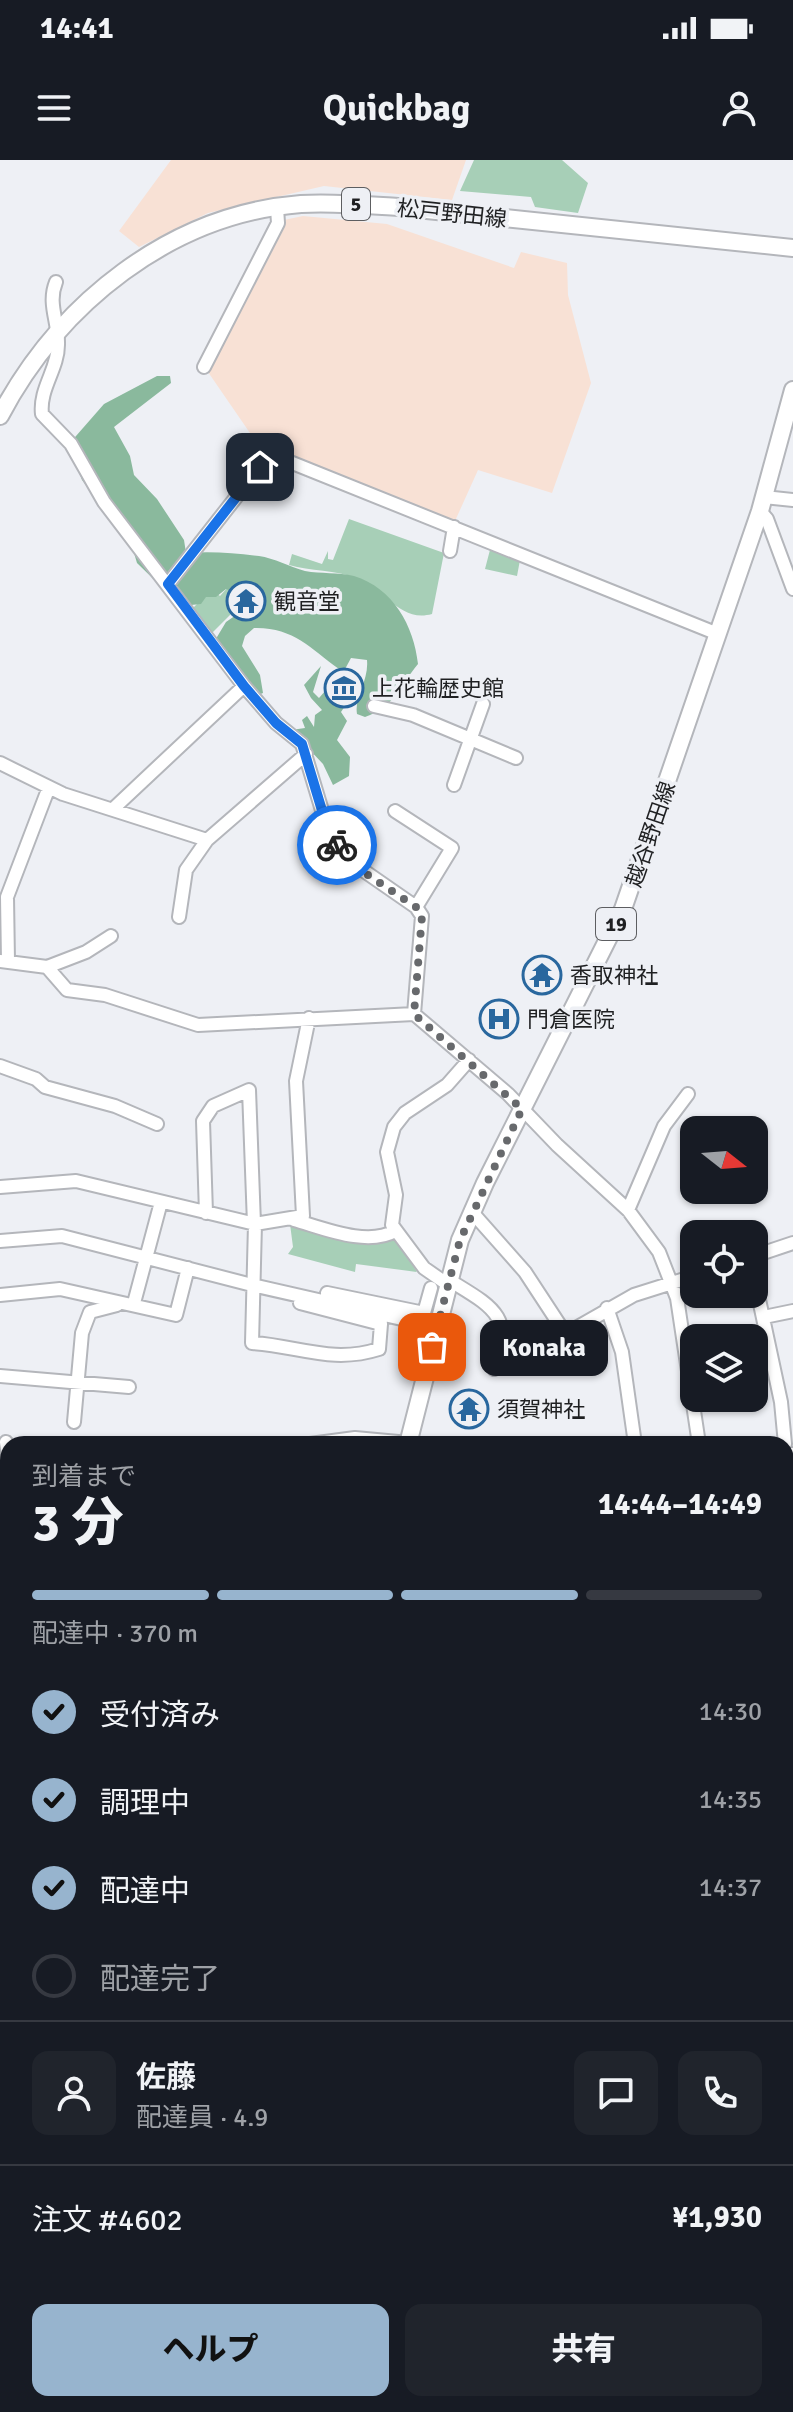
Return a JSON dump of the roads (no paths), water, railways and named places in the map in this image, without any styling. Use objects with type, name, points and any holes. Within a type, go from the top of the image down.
[{"type":"main road","name":"松戸野田線","points":[[0,416],[57,328],[100,289],[156,251],[209,227],[277,208],[345,203],[398,207],[793,248]]},
{"type":"main road","name":"越谷野田線","points":[[410,1436],[437,1327],[442,1284],[471,1211],[623,909],[762,504],[793,390]]},
{"type":"street","points":[[204,367],[278,223],[277,208]]},
{"type":"street","points":[[56,282],[51,295],[57,328],[57,360],[43,396],[42,414],[71,444],[104,502],[244,686],[276,723],[302,744],[330,837],[354,864],[416,907],[422,916],[414,1014]]},
{"type":"street","points":[[168,584],[270,454],[718,634]]},
{"type":"street","points":[[793,500],[762,504],[793,589]]},
{"type":"street","points":[[450,551],[454,527]]},
{"type":"street","points":[[113,809],[244,686]]},
{"type":"street","points":[[454,785],[483,704]]},
{"type":"street","points":[[374,706],[413,715],[516,758]]},
{"type":"street","points":[[179,917],[186,870],[207,840],[306,754]]},
{"type":"street","points":[[0,763],[49,787],[207,840]]},
{"type":"street","points":[[49,787],[7,897],[4,961],[47,967],[86,952],[111,936]]},
{"type":"street","points":[[395,811],[452,848],[416,907]]},
{"type":"street","points":[[47,967],[67,990],[105,995],[187,1023],[414,1014],[469,1060],[628,1210],[659,1252],[673,1284],[698,1436]]},
{"type":"street","points":[[0,1187],[76,1181],[254,1224],[303,1216],[296,1081],[309,1018]]},
{"type":"street","points":[[469,1060],[447,1085],[405,1113],[394,1127],[387,1162],[395,1192],[391,1219],[395,1231],[424,1268],[442,1284],[494,1310],[501,1320],[503,1349],[494,1369]]},
{"type":"street","points":[[0,1066],[36,1079],[56,1091],[115,1106],[157,1124]]},
{"type":"street","points":[[206,1213],[203,1121],[213,1106],[249,1090],[254,1224],[252,1284],[252,1343],[286,1345],[343,1357],[379,1349],[381,1324],[252,1284]]},
{"type":"street","points":[[628,1210],[664,1126],[688,1094]]},
{"type":"street","points":[[130,1303],[161,1202]]},
{"type":"street","points":[[471,1211],[525,1272],[563,1330],[569,1332],[634,1295],[680,1281]]},
{"type":"street","points":[[290,1219],[362,1237],[387,1235],[395,1231]]},
{"type":"street","points":[[0,1241],[62,1236],[437,1327]]},
{"type":"street","points":[[768,1251],[793,1243]]},
{"type":"street","points":[[0,1295],[60,1289],[176,1315],[188,1268]]},
{"type":"street","points":[[252,1284],[424,1313],[442,1284]]},
{"type":"street","points":[[74,1422],[82,1333],[90,1312],[130,1303]]},
{"type":"street","points":[[607,1308],[622,1352],[634,1436]]},
{"type":"street","points":[[762,1308],[781,1402],[784,1436]]},
{"type":"street","points":[[764,1317],[793,1311]]},
{"type":"street","points":[[0,1376],[129,1387]]},
{"type":"place","name":"観音堂","points":[[246,601]]},
{"type":"place","name":"上花輪歴史館","points":[[344,688]]},
{"type":"place","name":"香取神社","points":[[542,975]]},
{"type":"place","name":"門倉医院","points":[[499,1019]]},
{"type":"place","name":"Konaka","points":[[432,1347]]},
{"type":"place","name":"須賀神社","points":[[469,1409]]}]
